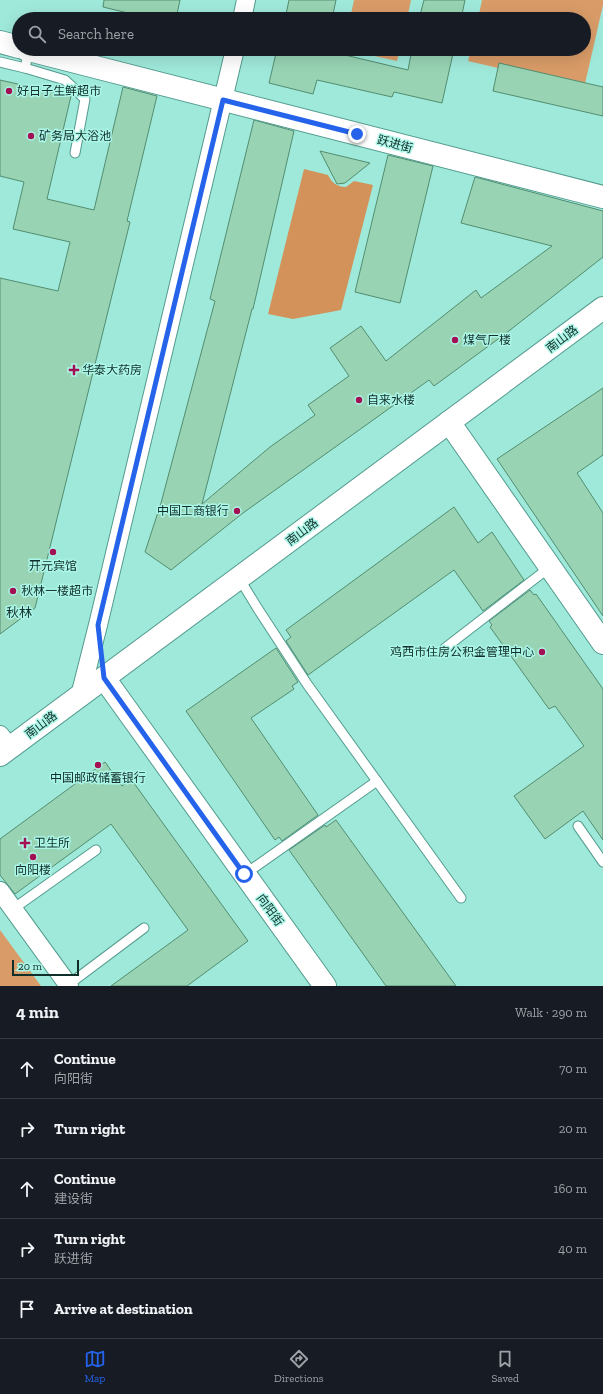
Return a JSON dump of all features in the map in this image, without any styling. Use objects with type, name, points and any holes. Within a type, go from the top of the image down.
[{"type":"street","points":[[243,12],[246,0]]},
{"type":"street","name":"跃进街","points":[[0,42],[12,48]]},
{"type":"street","name":"跃进街","points":[[34,56],[223,100],[603,197]]},
{"type":"street","points":[[80,696],[233,56]]},
{"type":"street","name":"南山路","points":[[3,746],[80,696],[603,308]]},
{"type":"street","points":[[449,422],[603,643]]},
{"type":"street","points":[[98,625],[104,678]]},
{"type":"street","name":"向阳街","points":[[104,678],[325,986]]},
{"type":"street","points":[[5,902],[69,986]]},
{"type":"lane","points":[[0,62],[19,56]]},
{"type":"lane","points":[[28,56],[65,80],[85,99],[75,153]]},
{"type":"lane","points":[[445,648],[550,567]]},
{"type":"lane","points":[[239,578],[307,684],[461,898]]},
{"type":"lane","points":[[244,874],[377,780]]},
{"type":"lane","points":[[578,826],[603,862]]},
{"type":"lane","points":[[5,902],[96,850]]},
{"type":"lane","points":[[69,986],[144,928]]},
{"type":"shaded area","points":[[354,0],[411,0],[408,12],[351,12]]},
{"type":"shaded area","points":[[482,0],[603,0],[603,5],[584,88],[468,61],[469,56],[591,56],[591,12],[479,12]]},
{"type":"shaded area","points":[[374,56],[398,56],[397,61]]},
{"type":"shaded area","points":[[304,169],[328,175],[333,182],[340,186],[346,187],[354,181],[373,185],[341,310],[293,319],[268,314]]},
{"type":"shaded area","points":[[0,930],[41,986],[0,986]]},
{"type":"building","points":[[104,0],[180,0],[177,12],[124,12],[103,7]]},
{"type":"building","points":[[289,0],[336,0],[333,12],[286,12]]},
{"type":"building","points":[[424,0],[465,0],[462,12],[421,12]]},
{"type":"building","points":[[275,56],[349,56],[408,70],[411,56],[452,56],[442,103],[394,92],[392,97],[317,80],[313,94],[269,83]]},
{"type":"building","points":[[499,63],[603,87],[603,116],[493,91]]},
{"type":"building","points":[[0,80],[71,96],[47,199],[94,210],[123,87],[157,96],[127,221],[130,222],[35,608],[0,634],[0,278],[58,291],[70,242],[13,229],[24,182],[0,176]]},
{"type":"building","points":[[254,120],[294,131],[253,309],[202,504],[270,447],[315,415],[308,405],[349,376],[330,348],[361,326],[386,361],[476,290],[481,298],[552,246],[461,223],[475,177],[603,211],[603,257],[505,334],[434,386],[429,380],[243,513],[171,570],[145,552],[161,503],[215,301],[210,299]]},
{"type":"building","points":[[320,151],[370,163],[345,183],[337,184]]},
{"type":"building","points":[[388,155],[433,166],[400,303],[355,292]]},
{"type":"building","points":[[603,388],[603,455],[577,473],[603,513],[603,616],[497,459]]},
{"type":"building","points":[[454,507],[478,543],[492,532],[524,580],[483,611],[454,570],[308,675],[286,641],[291,637],[286,630]]},
{"type":"building","points":[[530,590],[534,595],[536,594],[603,689],[603,840],[583,811],[545,839],[514,796],[584,746],[555,706],[549,709],[490,627],[492,625],[489,621]]},
{"type":"building","points":[[276,648],[298,682],[292,686],[294,689],[251,718],[318,815],[282,841],[279,837],[275,840],[186,711]]},
{"type":"building","name":"向阳楼","points":[[105,762],[122,786],[131,779],[248,941],[187,986],[111,986],[188,930],[111,824],[15,894],[0,875],[0,839]]},
{"type":"building","points":[[336,820],[456,986],[386,986],[289,850],[325,825],[326,827]]},
{"type":"place","name":"好日子生鲜超市","points":[[9,91]]},
{"type":"place","name":"矿务局大浴池","points":[[31,136]]},
{"type":"place","name":"煤气厂楼","points":[[455,340]]},
{"type":"place","name":"华泰大药房","points":[[74,370]]},
{"type":"place","name":"自来水楼","points":[[359,400]]},
{"type":"place","name":"中国工商银行","points":[[237,511]]},
{"type":"place","name":"开元宾馆","points":[[53,552]]},
{"type":"place","name":"秋林一楼超市","points":[[13,591]]},
{"type":"place","name":"鸡西市住房公积金管理中心","points":[[542,652]]},
{"type":"place","name":"中国邮政储蓄银行","points":[[98,765]]},
{"type":"place","name":"卫生所","points":[[25,843]]},
{"type":"place","name":"向阳楼","points":[[33,857]]},
{"type":"district","name":"秋林","points":[[19,612]]},
{"type":"route","points":[[244,874],[104,678],[98,625],[223,100],[357,134]]}]
